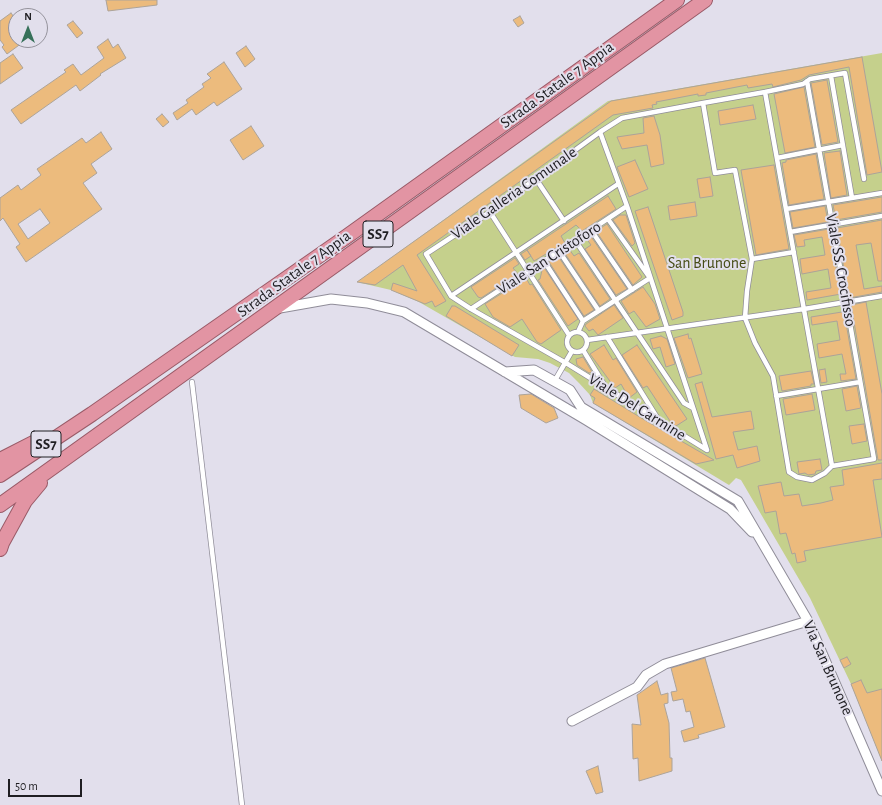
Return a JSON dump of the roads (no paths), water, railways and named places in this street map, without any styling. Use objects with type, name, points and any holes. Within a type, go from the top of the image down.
[{"type":"highway","name":"Strada Statale 7 Appia","points":[[0,475],[92,414],[340,241],[677,0]]},
{"type":"highway","name":"Strada Statale 7 Appia","points":[[0,506],[705,0]]},
{"type":"highway","points":[[0,460],[92,414]]},
{"type":"highway","points":[[0,549],[2,542],[25,501],[52,468]]},
{"type":"street","points":[[274,309],[331,299],[367,303],[404,312],[730,508],[767,549]]},
{"type":"street","points":[[505,372],[534,370],[570,390],[581,407],[738,501],[767,549]]},
{"type":"street","name":"Via San Brunone","points":[[767,549],[808,621],[882,791]]},
{"type":"street","points":[[572,721],[637,687],[646,675],[665,664],[808,621]]},
{"type":"lane","points":[[852,198],[831,76],[845,73],[864,179]]},
{"type":"lane","name":"Viale Galleria Comunale","points":[[451,296],[426,254],[490,212],[600,132],[622,118],[765,92],[831,76]]},
{"type":"lane","name":"Viale SS. Crocifisso","points":[[807,81],[874,459],[832,466]]},
{"type":"lane","points":[[703,103],[715,173],[735,170],[752,259],[745,318],[755,343],[773,376],[790,472],[797,477],[812,480],[825,473],[832,466],[765,92]]},
{"type":"lane","points":[[600,132],[627,206],[693,408]]},
{"type":"lane","points":[[777,158],[843,145]]},
{"type":"lane","points":[[536,178],[564,221]]},
{"type":"lane","points":[[451,296],[618,184]]},
{"type":"lane","points":[[786,209],[882,193]]},
{"type":"lane","name":"Viale San Cristoforo","points":[[471,309],[627,206]]},
{"type":"lane","points":[[490,212],[569,335]]},
{"type":"lane","points":[[790,232],[882,216]]},
{"type":"lane","points":[[608,219],[650,278]]},
{"type":"lane","points":[[592,230],[632,290]]},
{"type":"lane","points":[[575,240],[684,403],[693,408]]},
{"type":"lane","points":[[559,251],[599,311]]},
{"type":"lane","points":[[752,259],[794,252]]},
{"type":"lane","points":[[544,261],[583,321]]},
{"type":"lane","points":[[578,332],[583,321],[650,278]]},
{"type":"lane","name":"Viale Del Carmine","points":[[451,296],[606,387],[707,450],[693,408]]},
{"type":"lane","points":[[587,340],[745,318],[882,296]]},
{"type":"lane","points":[[578,332],[584,334],[587,340],[586,346],[583,350],[578,352],[572,351],[566,344],[569,335],[578,332]]},
{"type":"lane","points":[[607,337],[660,422]]},
{"type":"lane","points":[[583,350],[606,387]]},
{"type":"lane","points":[[554,382],[572,351]]},
{"type":"lane","points":[[192,382],[242,805]]},
{"type":"lane","points":[[776,396],[860,382]]},
{"type":"park label","name":"San Brunone","points":[[707,263]]}]
